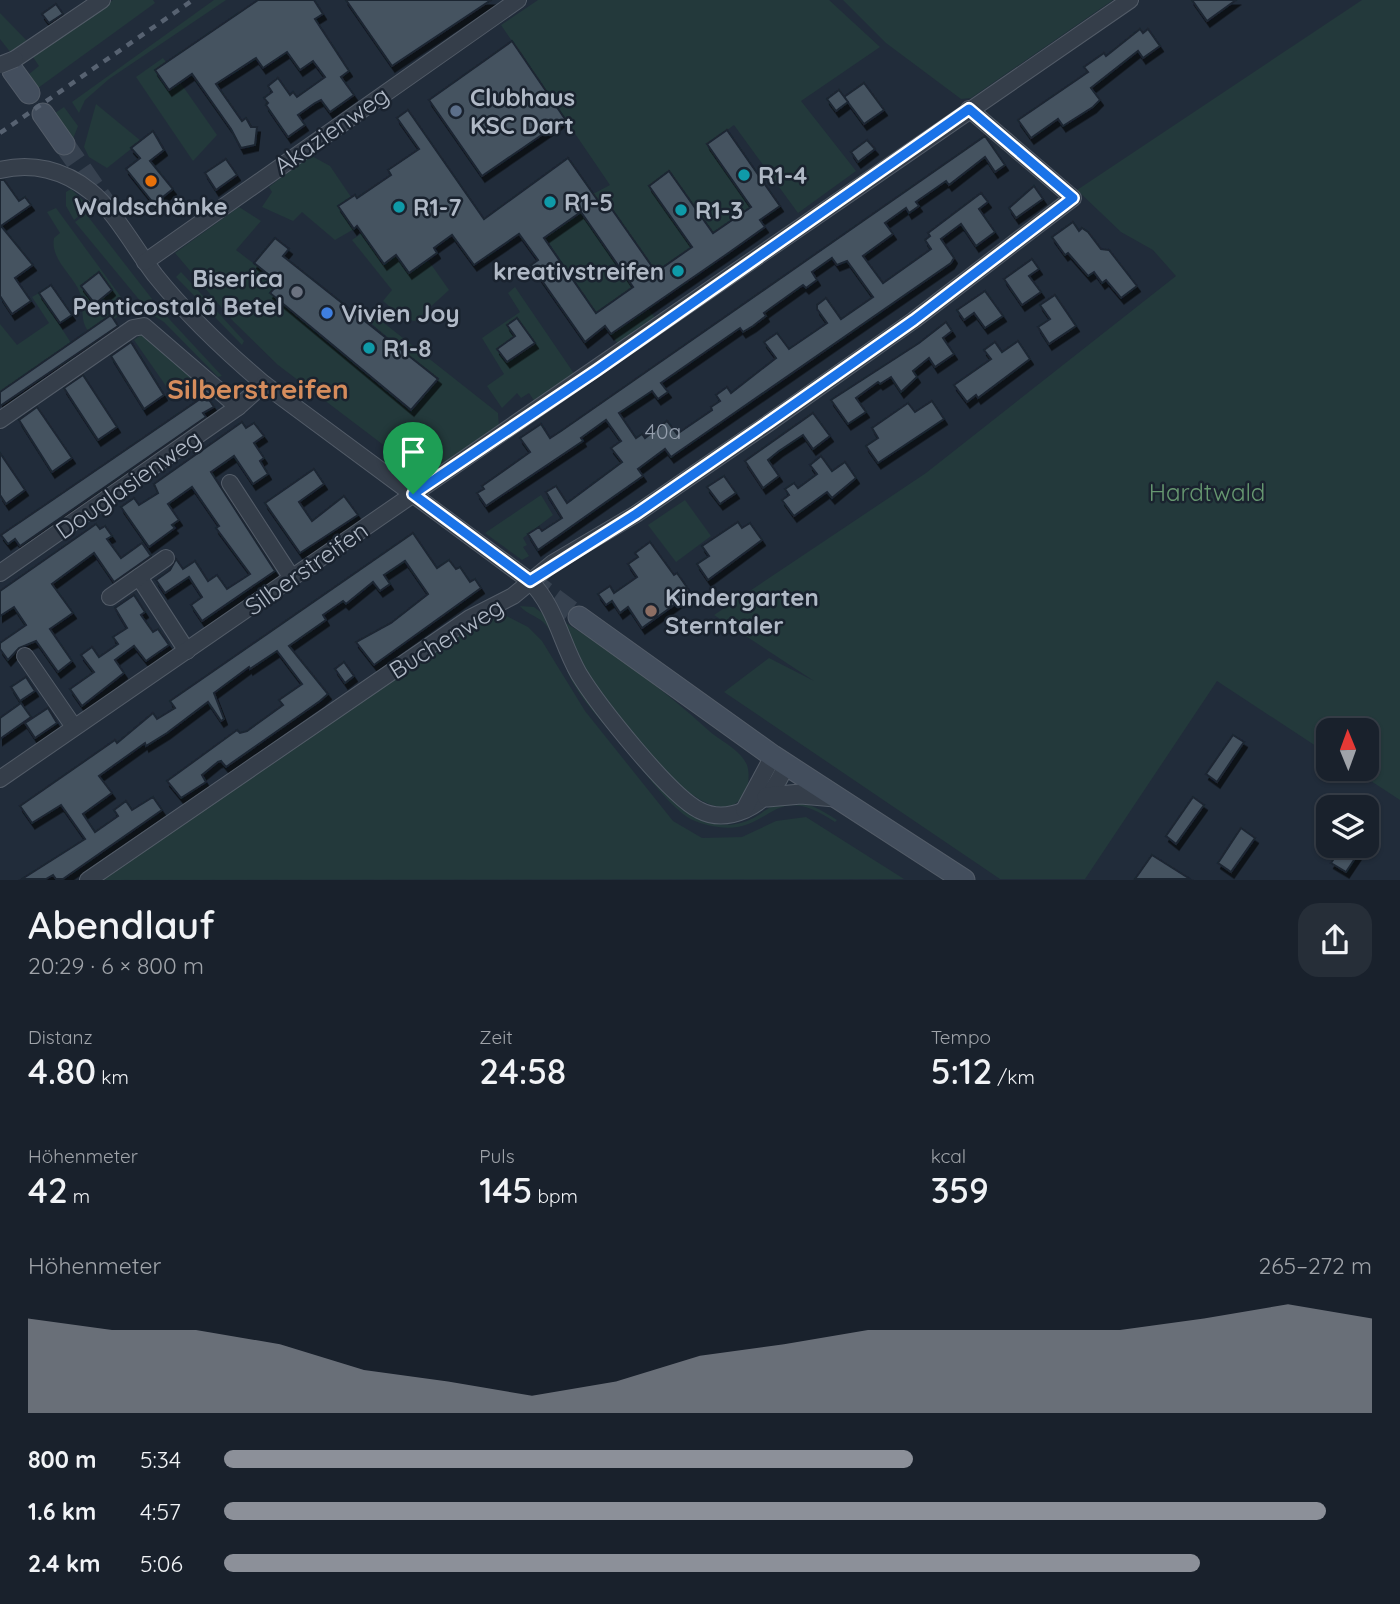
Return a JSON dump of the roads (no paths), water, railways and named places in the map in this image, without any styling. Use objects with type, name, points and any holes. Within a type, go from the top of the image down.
[{"type":"main road","points":[[6,61],[29,93]]},
{"type":"main road","points":[[43,114],[64,144]]},
{"type":"main road","points":[[579,617],[780,760],[964,880]]},
{"type":"street","points":[[6,61],[102,0]]},
{"type":"street","name":"Akazienweg","points":[[145,262],[518,0]]},
{"type":"street","name":"Silberstreifen","points":[[0,779],[1130,0]]},
{"type":"street","name":"Buchenweg","points":[[89,880],[459,625],[513,596],[530,581],[636,514],[769,422],[914,320],[1073,198],[969,109]]},
{"type":"street","points":[[0,170],[40,167],[69,178],[91,192],[145,262],[259,388],[413,494],[530,581],[543,594],[568,653],[593,695],[667,784],[690,805],[708,814],[727,816],[767,797],[802,794],[835,797]]},
{"type":"street","points":[[0,420],[133,328],[144,326],[237,407]]},
{"type":"street","name":"Douglasienweg","points":[[0,573],[237,407],[259,388]]},
{"type":"street","points":[[230,483],[292,578]]},
{"type":"street","points":[[110,597],[166,558]]},
{"type":"street","points":[[139,577],[187,651]]},
{"type":"street","points":[[25,656],[74,727]]},
{"type":"street","points":[[744,810],[780,760]]},
{"type":"street","points":[[767,797],[780,760]]},
{"type":"tunnel","points":[[64,144],[105,203]]},
{"type":"tunnel","points":[[529,580],[579,617]]},
{"type":"railway","points":[[0,133],[193,0]]},
{"type":"place","name":"Clubhaus KSC Dart","points":[[456,111]]},
{"type":"place","name":"R1-4","points":[[744,175]]},
{"type":"place","name":"Waldschänke","points":[[151,181]]},
{"type":"place","name":"R1-5","points":[[550,202]]},
{"type":"place","name":"R1-7","points":[[399,207]]},
{"type":"place","name":"R1-3","points":[[681,210]]},
{"type":"place","name":"kreativstreifen","points":[[678,271]]},
{"type":"place","name":"Biserica Penticostală Betel","points":[[297,292]]},
{"type":"place","name":"Vivien Joy","points":[[327,313]]},
{"type":"place","name":"R1-8","points":[[369,348]]},
{"type":"place","name":"Kindergarten Sterntaler","points":[[651,611]]},
{"type":"district","name":"Silberstreifen","points":[[258,388]]},
{"type":"park label","name":"Hardtwald","points":[[1207,492]]}]
